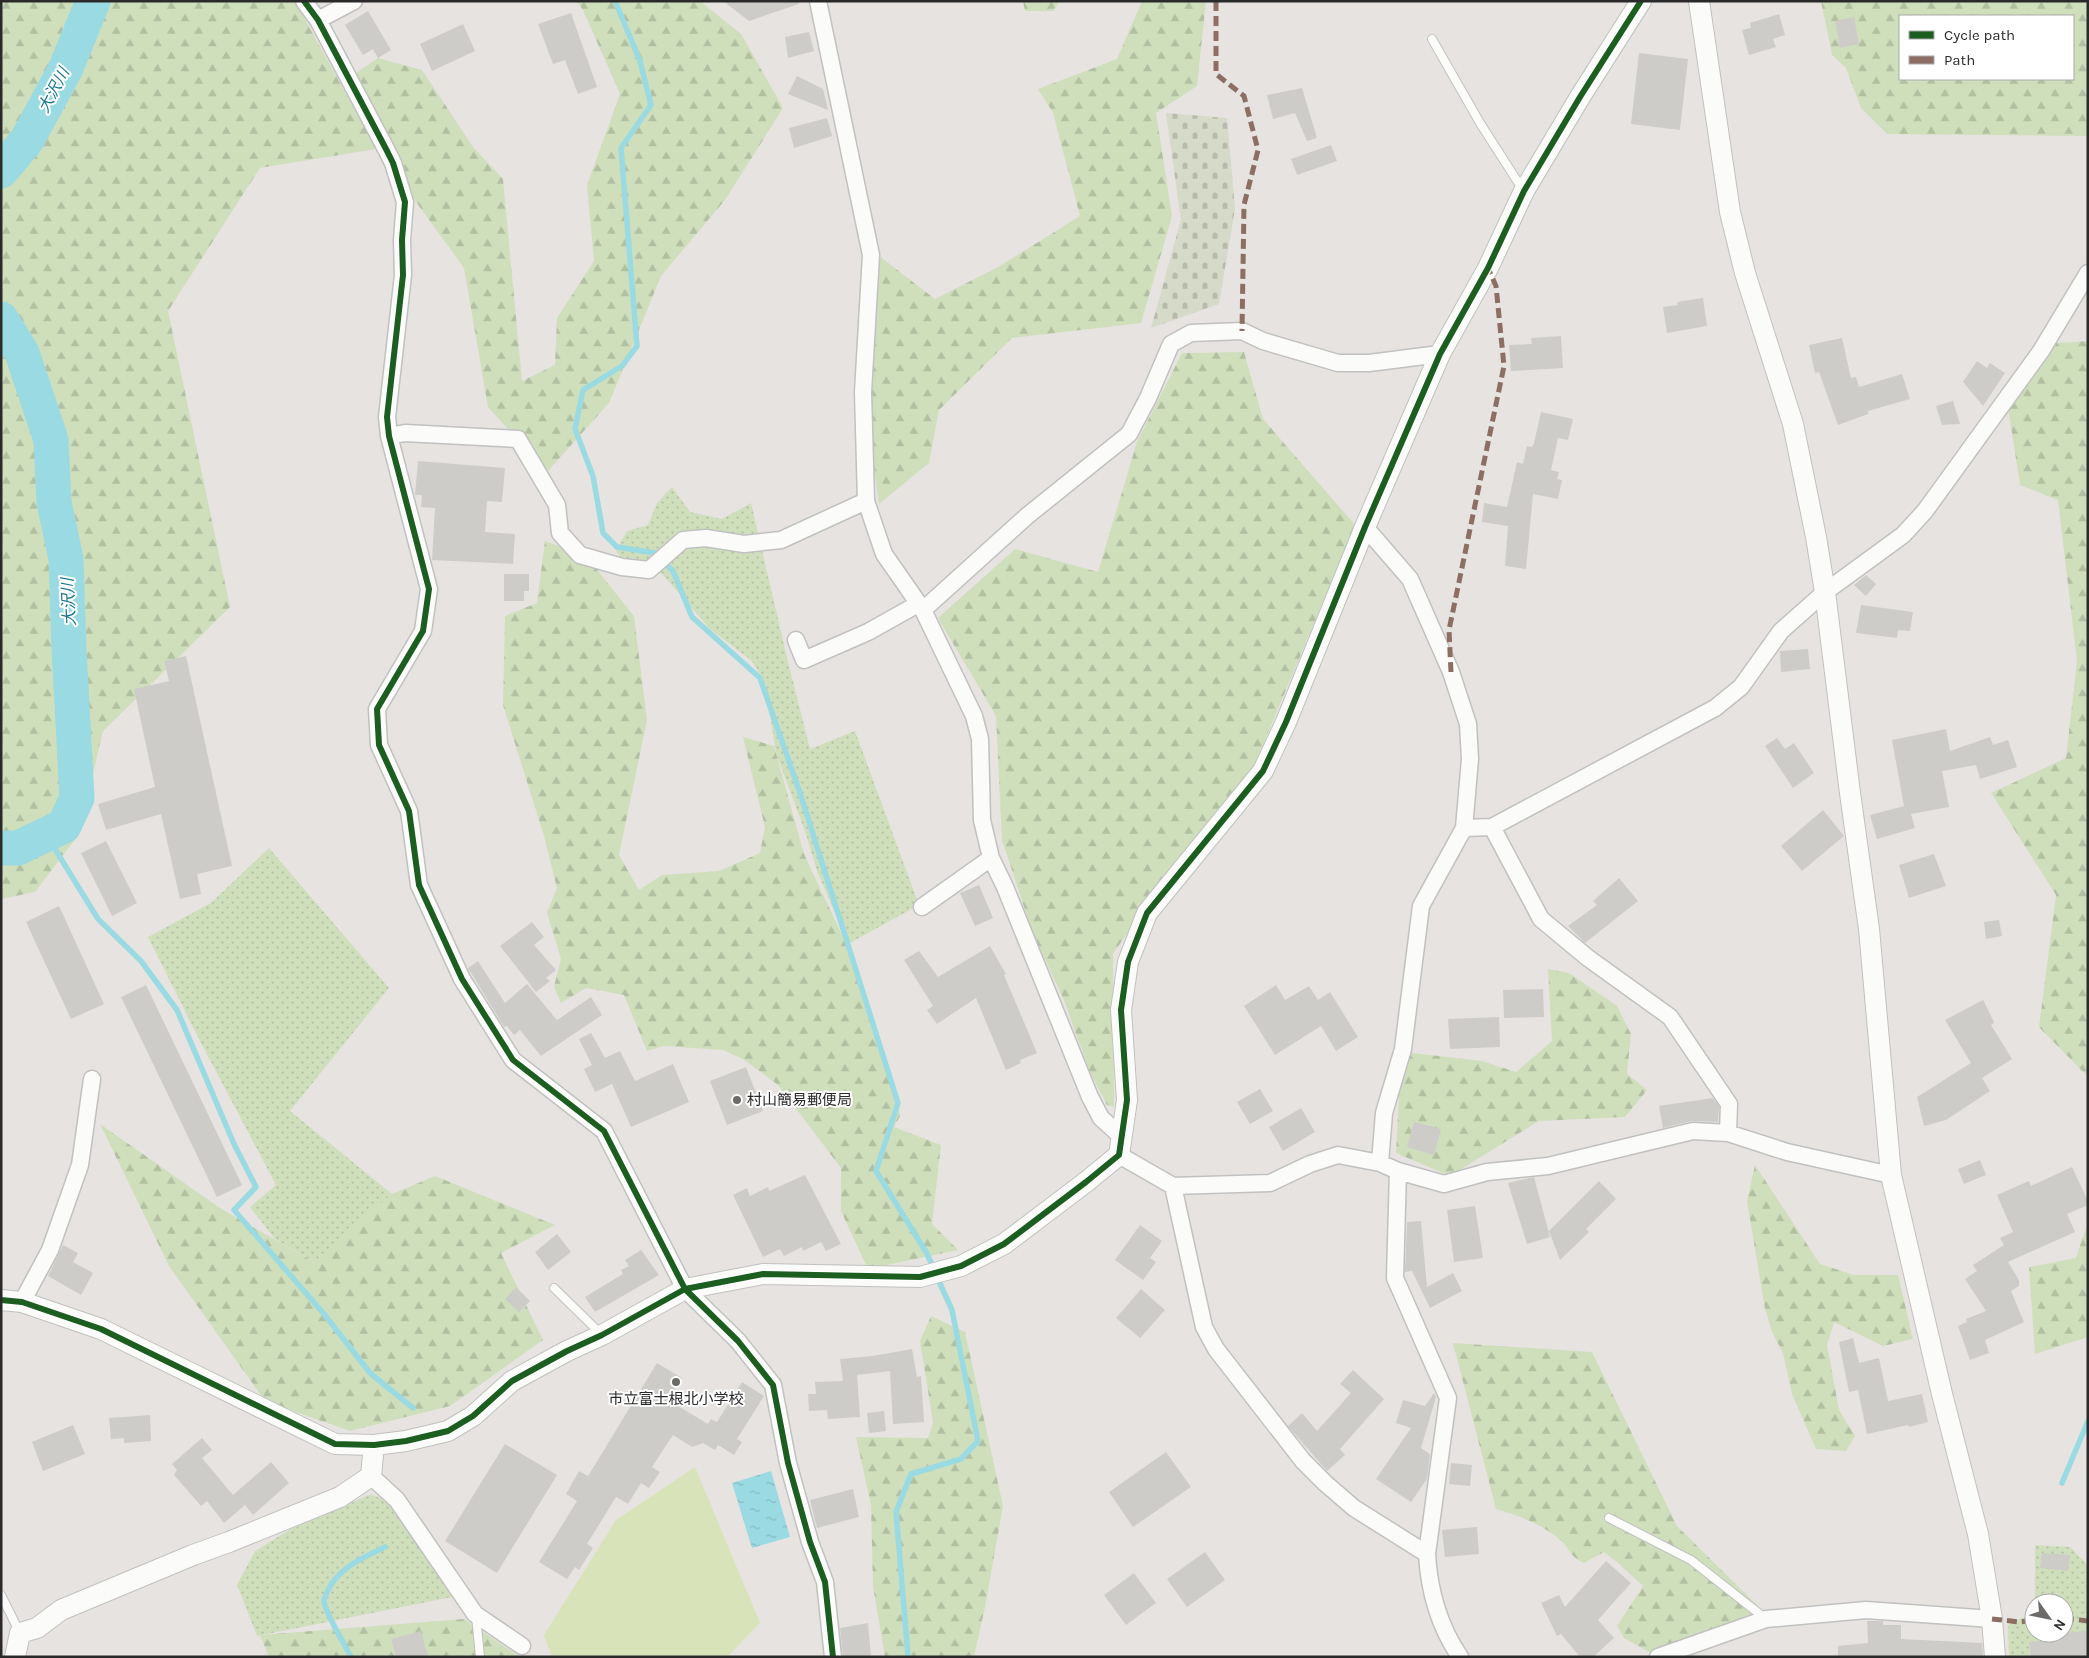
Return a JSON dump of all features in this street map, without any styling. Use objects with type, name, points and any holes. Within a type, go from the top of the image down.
[{"type":"street","points":[[304,1],[318,20],[393,163],[405,202],[402,240],[403,275],[386,417],[389,436],[429,589],[423,631],[377,708],[379,745],[409,811],[419,885],[462,979],[513,1060],[604,1131],[685,1289],[738,1341],[773,1385],[788,1463],[810,1542],[825,1582],[833,1657]]},
{"type":"street","points":[[318,20],[354,1]]},
{"type":"street","points":[[818,1],[872,255],[863,392],[866,501],[884,554],[920,607],[974,716],[980,739],[982,820],[991,858],[1090,1097],[1101,1118],[1120,1146],[1173,1186],[1270,1183],[1310,1164],[1338,1155],[1380,1163],[1398,1171],[1444,1184],[1487,1172],[1548,1166],[1693,1131],[1728,1133],[1787,1152],[1891,1175]]},
{"type":"street","points":[[1,1300],[22,1302],[101,1329],[335,1444],[374,1445],[406,1441],[448,1431],[473,1416],[512,1381],[567,1351],[602,1335],[685,1289],[763,1274],[920,1277],[962,1266],[1004,1244],[1086,1182],[1120,1146],[1127,1100],[1121,1010],[1128,962],[1147,913],[1263,771],[1286,722],[1365,527],[1440,354],[1488,268],[1524,192],[1580,98],[1642,1]]},
{"type":"street","points":[[1699,1],[1730,212],[1745,273],[1793,424],[1805,479],[1825,592],[1869,929],[1891,1175],[1942,1394],[1978,1534],[1992,1618],[1995,1657]]},
{"type":"street","points":[[1464,828],[1492,827],[1715,708],[1741,687],[1781,631],[1825,592],[1903,534],[1925,511],[2041,350],[2088,273]]},
{"type":"street","points":[[796,640],[804,660],[920,607],[1027,516],[1130,434],[1171,344],[1191,333],[1242,331],[1263,341],[1338,363],[1369,363],[1440,354]]},
{"type":"street","points":[[389,436],[405,433],[518,439],[557,505],[560,533],[580,555],[626,568],[648,570],[683,540],[706,538],[744,544],[782,540],[866,501]]},
{"type":"street","points":[[1365,527],[1410,579],[1453,681],[1468,724],[1470,759],[1464,828],[1421,906],[1403,1049],[1384,1113],[1380,1163]]},
{"type":"street","points":[[1492,827],[1541,919],[1588,958],[1670,1017],[1729,1104],[1728,1133]]},
{"type":"street","points":[[922,907],[991,858]]},
{"type":"street","points":[[22,1302],[50,1250],[80,1165],[92,1078]]},
{"type":"street","points":[[1398,1171],[1395,1278],[1448,1398],[1427,1554],[1428,1576],[1434,1603],[1460,1657]]},
{"type":"street","points":[[1173,1186],[1204,1327],[1216,1349],[1302,1461],[1354,1508],[1427,1554]]},
{"type":"street","points":[[371,1476],[374,1445]]},
{"type":"street","points":[[371,1476],[397,1500],[475,1614],[523,1648]]},
{"type":"street","points":[[15,1657],[20,1632],[37,1628],[70,1607],[193,1555],[340,1497],[371,1476]]},
{"type":"street","points":[[1658,1657],[1766,1619],[1866,1610],[1992,1618]]},
{"type":"lane","points":[[1432,39],[1480,123],[1524,192]]},
{"type":"lane","points":[[554,1288],[602,1335]]},
{"type":"lane","points":[[1609,1518],[1691,1560],[1766,1619]]},
{"type":"lane","points":[[1,1595],[20,1632]]},
{"type":"lane","points":[[475,1614],[480,1657]]},
{"type":"green space","points":[[1,1],[295,1],[376,149],[260,168],[168,311],[230,607],[103,731],[79,834],[35,892],[1,899]]},
{"type":"green space","points":[[576,1],[700,1],[741,34],[783,108],[725,200],[661,276],[609,403],[547,472],[488,407],[464,268],[411,195],[386,149],[356,73],[378,58],[422,70],[473,147],[503,179],[522,381],[555,365],[557,318],[594,261],[587,185],[620,94],[583,10]]},
{"type":"green space","points":[[1023,1],[1060,1],[1053,11],[1025,11]]},
{"type":"green space","points":[[1142,1],[1206,1],[1197,86],[1156,113],[1172,216],[1141,323],[1012,338],[939,410],[929,463],[879,504],[870,439],[878,255],[935,299],[1000,266],[1080,216],[1053,113],[1038,89],[1117,59]]},
{"type":"green space","points":[[1821,1],[2088,1],[2088,136],[1887,134],[1861,108],[1846,68],[1832,55]]},
{"type":"green space","points":[[1166,113],[1227,118],[1235,209],[1219,304],[1151,328],[1181,220]]},
{"type":"green space","points":[[2088,341],[2088,1077],[2039,1027],[2056,895],[1991,793],[2066,758],[2077,661],[2058,500],[2020,485],[2006,394],[2056,343]]},
{"type":"green space","points":[[1244,352],[1263,419],[1355,525],[1252,771],[1166,877],[1113,954],[1114,1107],[1107,1105],[1089,1070],[1064,1000],[1033,934],[1002,840],[996,716],[938,618],[1015,549],[1098,572],[1137,442],[1182,353]]},
{"type":"green space","points":[[672,487],[690,512],[722,519],[751,503],[810,749],[855,731],[919,905],[848,944],[817,871],[806,834],[776,753],[765,683],[752,661],[710,629],[657,568],[626,567],[616,550],[627,531],[648,525],[657,503]]},
{"type":"green space","points":[[545,541],[586,556],[634,616],[647,720],[619,855],[639,890],[662,875],[719,871],[760,853],[765,827],[743,737],[774,746],[804,854],[849,950],[897,1099],[900,1116],[894,1127],[941,1145],[932,1224],[958,1250],[868,1269],[841,1211],[841,1168],[778,1085],[743,1059],[723,1050],[664,1046],[647,1051],[624,995],[586,988],[561,1003],[554,987],[561,959],[547,913],[557,888],[544,836],[503,705],[505,616],[537,603]]},
{"type":"green space","points":[[269,848],[389,988],[290,1111],[392,1194],[314,1262],[275,1239],[250,1207],[276,1185],[201,1043],[148,937],[211,903]]},
{"type":"green space","points":[[1548,969],[1569,973],[1617,1006],[1631,1034],[1627,1074],[1647,1090],[1625,1117],[1539,1121],[1450,1176],[1396,1153],[1400,1078],[1412,1053],[1482,1061],[1516,1072],[1552,1041]]},
{"type":"green space","points":[[100,1124],[220,1208],[314,1262],[392,1194],[435,1176],[555,1225],[501,1253],[543,1340],[450,1406],[350,1431],[265,1401],[169,1266]]},
{"type":"green space","points":[[1755,1165],[1820,1264],[1854,1275],[1898,1275],[1913,1339],[1883,1346],[1834,1322],[1827,1345],[1839,1410],[1855,1436],[1846,1451],[1816,1449],[1792,1394],[1783,1353],[1772,1332],[1765,1309],[1747,1201]]},
{"type":"green space","points":[[2088,1222],[2088,1337],[2035,1354],[2029,1267],[2076,1258]]},
{"type":"green space","points":[[931,1316],[965,1332],[1003,1506],[974,1657],[885,1657],[873,1586],[871,1505],[856,1437],[928,1438],[933,1422],[920,1341]]},
{"type":"green space","points":[[1453,1343],[1592,1352],[1677,1526],[1763,1611],[1658,1657],[1624,1638],[1617,1626],[1643,1586],[1604,1552],[1584,1563],[1575,1557],[1563,1542],[1552,1533],[1521,1517],[1496,1509]]},
{"type":"green space","points":[[695,1467],[760,1623],[727,1657],[552,1657],[544,1635],[616,1520]]},
{"type":"green space","points":[[371,1494],[392,1504],[452,1597],[257,1636],[237,1585],[255,1551],[291,1529]]},
{"type":"green space","points":[[2035,1545],[2070,1547],[2088,1565],[2088,1657],[2009,1657],[2008,1625],[2024,1617],[2024,1643],[2074,1643],[2074,1593],[2035,1593]]},
{"type":"green space","points":[[464,1619],[520,1657],[269,1657],[260,1635]]},
{"type":"water","points":[[771,1471],[790,1537],[752,1548],[732,1483]]},
{"type":"building","points":[[723,1],[798,1],[799,4],[749,21]]},
{"type":"building","points":[[368,11],[391,50],[378,58],[373,49],[363,55],[345,25]]},
{"type":"building","points":[[571,13],[597,87],[578,94],[565,60],[553,64],[538,24]]},
{"type":"building","points":[[1779,14],[1785,35],[1773,39],[1776,47],[1749,55],[1742,30],[1751,28],[1750,23]]},
{"type":"building","points":[[1854,17],[1859,44],[1840,48],[1835,21]]},
{"type":"building","points":[[463,24],[475,51],[432,71],[420,44]]},
{"type":"building","points":[[809,32],[814,51],[788,58],[785,37]]},
{"type":"building","points":[[1639,53],[1688,59],[1680,130],[1631,124]]},
{"type":"building","points":[[797,76],[823,89],[828,110],[788,94]]},
{"type":"building","points":[[1302,88],[1317,138],[1307,141],[1295,113],[1273,119],[1267,95]]},
{"type":"building","points":[[827,118],[832,136],[794,148],[789,128]]},
{"type":"building","points":[[1331,145],[1337,161],[1297,175],[1291,159]]},
{"type":"building","points":[[1703,298],[1707,326],[1667,333],[1663,307],[1678,305],[1677,302]]},
{"type":"building","points":[[1561,336],[1563,368],[1511,371],[1509,345],[1532,344],[1531,338]]},
{"type":"building","points":[[1842,338],[1851,378],[1856,377],[1859,387],[1902,374],[1910,399],[1868,411],[1868,414],[1838,425],[1819,372],[1815,373],[1809,345]]},
{"type":"building","points":[[1977,361],[1987,368],[1990,363],[2005,373],[1983,406],[1963,382]]},
{"type":"building","points":[[1953,401],[1960,424],[1942,425],[1936,406]]},
{"type":"building","points":[[1541,412],[1573,419],[1568,440],[1558,438],[1551,470],[1559,472],[1557,479],[1562,480],[1558,499],[1533,494],[1526,569],[1505,566],[1508,526],[1482,522],[1484,503],[1507,507],[1517,462],[1523,464],[1527,446],[1532,447],[1534,443]]},
{"type":"building","points":[[418,461],[505,468],[502,502],[487,501],[485,532],[515,534],[513,564],[432,560],[435,508],[421,507],[422,495],[415,495]]},
{"type":"building","points":[[504,574],[529,574],[529,591],[524,591],[524,601],[504,601]]},
{"type":"building","points":[[1866,575],[1876,584],[1866,596],[1854,585]]},
{"type":"building","points":[[1861,605],[1913,612],[1910,631],[1898,630],[1897,638],[1856,633]]},
{"type":"building","points":[[1808,649],[1810,669],[1781,672],[1780,651]]},
{"type":"building","points":[[186,656],[232,866],[197,874],[201,894],[180,899],[161,814],[106,830],[98,804],[155,787],[134,689],[169,681],[164,661]]},
{"type":"building","points":[[1946,729],[1950,751],[1990,737],[1993,745],[2008,740],[2017,767],[1980,779],[1976,765],[1942,771],[1949,807],[1911,814],[1915,828],[1877,839],[1870,815],[1904,806],[1892,740]]},
{"type":"building","points":[[1777,738],[1785,749],[1794,743],[1814,773],[1793,788],[1765,746]]},
{"type":"building","points":[[1823,810],[1844,836],[1802,871],[1781,846]]},
{"type":"building","points":[[106,841],[137,903],[112,916],[81,853]]},
{"type":"building","points":[[1934,854],[1946,886],[1909,898],[1899,865]]},
{"type":"building","points":[[1619,878],[1638,901],[1585,943],[1568,926],[1597,905],[1593,901]]},
{"type":"building","points":[[979,885],[993,918],[975,926],[960,893]]},
{"type":"building","points":[[59,906],[104,1004],[71,1019],[26,922]]},
{"type":"building","points":[[1999,920],[2002,936],[1986,939],[1984,922]]},
{"type":"building","points":[[532,922],[544,937],[534,945],[556,970],[546,978],[550,981],[536,992],[500,946]]},
{"type":"building","points":[[990,946],[1006,974],[1004,975],[1037,1053],[1020,1060],[1021,1063],[1006,1070],[976,998],[937,1024],[927,1010],[933,1006],[904,960],[919,951],[938,977]]},
{"type":"building","points":[[478,961],[505,1003],[527,984],[557,1020],[591,997],[602,1015],[541,1056],[520,1030],[514,1035],[507,1026],[504,1027],[468,968]]},
{"type":"building","points":[[146,985],[242,1185],[217,1197],[121,997]]},
{"type":"building","points":[[1276,985],[1285,1000],[1309,986],[1318,1000],[1330,992],[1358,1037],[1336,1051],[1321,1026],[1275,1055],[1244,1006]]},
{"type":"building","points":[[1543,989],[1544,1017],[1504,1018],[1503,990]]},
{"type":"building","points":[[1983,1000],[1994,1023],[1991,1025],[2012,1059],[1982,1078],[1990,1091],[1946,1120],[1924,1126],[1917,1097],[1971,1063],[1945,1020]]},
{"type":"building","points":[[1499,1017],[1500,1047],[1450,1049],[1448,1019]]},
{"type":"building","points":[[591,1033],[605,1058],[620,1051],[635,1081],[673,1064],[689,1102],[631,1127],[612,1084],[595,1092],[584,1069],[592,1065],[579,1039]]},
{"type":"building","points":[[746,1067],[763,1111],[727,1125],[710,1081]]},
{"type":"building","points":[[1260,1089],[1273,1111],[1250,1124],[1237,1102]]},
{"type":"building","points":[[1713,1098],[1719,1106],[1718,1122],[1691,1121],[1663,1128],[1659,1106]]},
{"type":"building","points":[[1301,1108],[1315,1132],[1283,1151],[1269,1127]]},
{"type":"building","points":[[1414,1122],[1441,1129],[1434,1155],[1407,1147]]},
{"type":"building","points":[[1980,1160],[1986,1175],[1964,1184],[1958,1169]]},
{"type":"building","points":[[2072,1167],[2088,1201],[2088,1205],[2067,1214],[2075,1232],[2008,1262],[2019,1280],[2019,1286],[2011,1291],[2024,1322],[1985,1340],[1989,1353],[1970,1360],[1958,1326],[1967,1322],[1966,1319],[1986,1311],[1965,1279],[1977,1271],[1973,1265],[2004,1245],[2000,1238],[2013,1232],[1997,1195],[2029,1181],[2031,1186]]},
{"type":"building","points":[[805,1175],[841,1244],[826,1251],[821,1242],[803,1251],[802,1247],[784,1256],[780,1249],[763,1257],[733,1195],[747,1188],[750,1196],[768,1187],[769,1191]]},
{"type":"building","points":[[1534,1177],[1550,1237],[1527,1244],[1508,1183]]},
{"type":"building","points":[[1599,1181],[1616,1199],[1586,1229],[1589,1232],[1560,1260],[1549,1231]]},
{"type":"building","points":[[1475,1206],[1483,1258],[1454,1262],[1447,1210]]},
{"type":"building","points":[[1421,1221],[1427,1287],[1453,1273],[1462,1291],[1430,1308],[1412,1271],[1405,1272],[1407,1222]]},
{"type":"building","points":[[1140,1225],[1162,1241],[1150,1258],[1156,1262],[1143,1280],[1115,1260]]},
{"type":"building","points":[[557,1234],[571,1252],[548,1270],[535,1252]]},
{"type":"building","points":[[63,1245],[78,1253],[73,1262],[93,1273],[81,1295],[48,1276]]},
{"type":"building","points":[[641,1250],[659,1275],[595,1312],[585,1297],[623,1274],[621,1270],[629,1266],[625,1260]]},
{"type":"building","points":[[516,1287],[530,1301],[519,1312],[505,1299]]},
{"type":"building","points":[[1141,1289],[1165,1310],[1140,1338],[1116,1318]]},
{"type":"building","points":[[1853,1338],[1859,1363],[1879,1358],[1888,1401],[1922,1394],[1928,1422],[1867,1434],[1858,1390],[1849,1392],[1839,1342]]},
{"type":"building","points":[[912,1349],[917,1377],[921,1376],[924,1422],[893,1424],[890,1371],[857,1375],[860,1417],[828,1419],[827,1410],[809,1411],[808,1394],[816,1394],[815,1382],[843,1381],[840,1359],[873,1356]]},
{"type":"building","points":[[657,1363],[682,1378],[668,1400],[708,1424],[711,1419],[717,1422],[742,1382],[764,1396],[737,1439],[742,1442],[734,1455],[718,1445],[715,1450],[703,1443],[692,1447],[673,1435],[652,1467],[660,1472],[649,1488],[641,1483],[628,1504],[616,1497],[587,1544],[593,1548],[579,1570],[575,1567],[567,1579],[539,1562],[577,1501],[566,1494],[579,1471],[588,1476]]},
{"type":"building","points":[[1353,1370],[1384,1399],[1340,1449],[1345,1455],[1327,1471],[1288,1426],[1302,1413],[1317,1431],[1351,1393],[1340,1384]]},
{"type":"building","points":[[1434,1393],[1436,1397],[1421,1448],[1430,1454],[1427,1479],[1411,1502],[1376,1479],[1411,1428],[1396,1423],[1403,1400],[1425,1406]]},
{"type":"building","points":[[884,1411],[886,1431],[869,1433],[867,1413]]},
{"type":"building","points":[[150,1415],[151,1441],[124,1443],[124,1438],[111,1439],[109,1418]]},
{"type":"building","points":[[73,1425],[85,1454],[43,1471],[32,1442]]},
{"type":"building","points":[[202,1438],[212,1450],[202,1458],[233,1495],[271,1462],[289,1483],[253,1515],[245,1505],[224,1523],[207,1501],[201,1506],[174,1475],[177,1470],[172,1464]]},
{"type":"building","points":[[505,1444],[557,1475],[497,1573],[445,1541]]},
{"type":"building","points":[[1166,1452],[1191,1487],[1133,1527],[1109,1492]]},
{"type":"building","points":[[1451,1463],[1472,1465],[1470,1486],[1449,1484]]},
{"type":"building","points":[[853,1489],[859,1517],[817,1528],[810,1500]]},
{"type":"building","points":[[1477,1527],[1479,1554],[1445,1557],[1442,1530]]},
{"type":"building","points":[[1205,1552],[1225,1580],[1187,1607],[1167,1579]]},
{"type":"building","points":[[2042,1553],[2070,1555],[2068,1571],[2040,1568]]},
{"type":"building","points":[[1606,1561],[1631,1583],[1598,1620],[1614,1638],[1593,1657],[1580,1657],[1561,1634],[1557,1636],[1541,1603],[1559,1595],[1565,1607]]},
{"type":"building","points":[[1134,1573],[1156,1603],[1126,1625],[1104,1595]]},
{"type":"building","points":[[1867,1621],[1883,1621],[1883,1625],[1901,1625],[1901,1639],[1982,1643],[1983,1657],[1838,1657],[1838,1646],[1868,1643]]},
{"type":"building","points":[[868,1623],[871,1657],[843,1657],[840,1628]]},
{"type":"building","points":[[421,1631],[428,1657],[396,1657],[391,1639]]},
{"type":"building","points":[[2088,1631],[2088,1657],[2031,1657],[2029,1643],[2074,1643],[2074,1632]]},
{"type":"waterway","name":"大沢川","points":[[1,171],[27,140],[66,68],[93,1]]},
{"type":"waterway","points":[[615,1],[640,61],[651,105],[621,148],[637,346],[622,366],[583,390],[575,429],[593,476],[603,533],[617,547],[655,553],[673,571],[692,617],[760,678],[800,793],[898,1103],[876,1171],[926,1252],[934,1269]]},
{"type":"waterway","name":"大沢川","points":[[1,319],[22,353],[51,440],[54,502],[66,559],[77,798],[64,826],[18,848],[1,848]]},
{"type":"waterway","points":[[47,836],[98,919],[141,961],[177,1010],[234,1144],[256,1187],[234,1210],[324,1314],[370,1373],[413,1408]]},
{"type":"waterway","points":[[908,1657],[896,1512],[911,1474],[961,1459],[978,1441],[952,1310],[937,1277]]},
{"type":"waterway","points":[[2062,1483],[2088,1421]]},
{"type":"waterway","points":[[351,1657],[328,1614],[324,1598],[333,1582],[345,1569],[360,1559],[385,1547]]},
{"type":"marked path","points":[[1216,1],[1216,74],[1244,96],[1258,150],[1244,205],[1242,331]]},
{"type":"marked path","points":[[1451,672],[1449,630],[1504,366],[1496,286],[1488,268]]},
{"type":"marked path","points":[[1992,1619],[2024,1621]]},
{"type":"marked path","points":[[2074,1619],[2088,1621]]},
{"type":"cycle path","points":[[304,1],[318,20],[386,149],[393,163],[405,202],[402,240],[403,275],[387,417],[389,436],[429,589],[423,631],[377,709],[379,745],[409,811],[419,885],[462,979],[513,1060],[604,1131],[685,1289],[738,1341],[773,1385],[788,1463],[810,1542],[825,1582],[833,1657]]},
{"type":"cycle path","points":[[1,1300],[22,1302],[101,1329],[335,1444],[374,1445],[406,1441],[448,1431],[473,1416],[512,1381],[567,1351],[602,1335],[685,1289],[763,1274],[920,1277],[961,1266],[1004,1244],[1086,1182],[1119,1155],[1127,1100],[1121,1010],[1128,962],[1147,913],[1263,771],[1286,722],[1365,527],[1440,354],[1488,268],[1524,191],[1580,97],[1641,1]]},
{"type":"place","name":"村山簡易郵便局","points":[[737,1100]]},
{"type":"place","name":"市立富士根北小学校","points":[[676,1382]]}]
